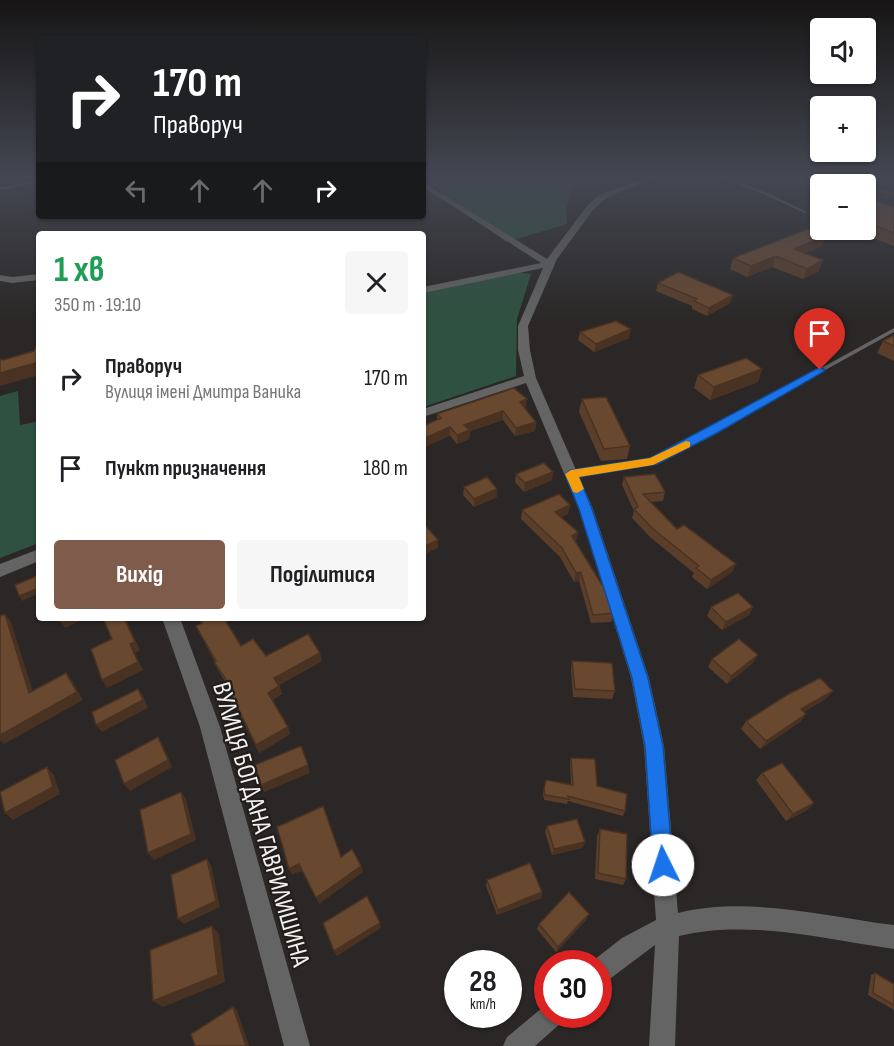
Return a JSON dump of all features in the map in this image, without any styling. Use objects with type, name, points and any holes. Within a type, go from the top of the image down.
[{"type":"street","points":[[426,289],[549,264],[487,225]]},
{"type":"street","points":[[577,225],[552,259],[523,326],[524,350],[530,378],[586,509],[640,678],[654,746],[668,927],[662,1046]]},
{"type":"street","points":[[0,278],[12,280],[36,277]]},
{"type":"street","points":[[426,412],[530,378]]},
{"type":"street","points":[[0,571],[36,556]]},
{"type":"street","name":"ВУЛИЦЯ БОГДАНА ГАВРИЛИШИНА","points":[[172,621],[210,727],[297,1046]]},
{"type":"street","points":[[612,962],[638,942],[668,927],[712,919],[760,919],[894,937]]},
{"type":"street","points":[[516,1046],[536,1028]]},
{"type":"lane","points":[[571,474],[653,461],[894,330]]},
{"type":"green space","points":[[484,225],[564,225],[506,242]]},
{"type":"green space","points":[[518,272],[531,274],[517,319],[516,376],[426,406],[426,288]]},
{"type":"green space","points":[[18,391],[20,425],[36,422],[36,544],[0,558],[0,396]]},
{"type":"building","points":[[876,225],[894,225],[894,233],[876,226]]},
{"type":"building","points":[[808,229],[810,230],[810,240],[816,240],[794,249],[823,260],[807,269],[776,256],[751,266],[733,258]]},
{"type":"building","points":[[678,272],[733,295],[709,308],[694,301],[697,299],[658,283]]},
{"type":"building","points":[[616,321],[631,329],[596,344],[580,332]]},
{"type":"building","points":[[894,335],[894,346],[883,341]]},
{"type":"building","points":[[36,347],[36,363],[0,373],[0,359],[34,351]]},
{"type":"building","points":[[746,358],[762,369],[714,387],[698,375]]},
{"type":"building","points":[[514,388],[527,399],[520,402],[536,422],[516,428],[503,411],[464,425],[470,430],[457,435],[450,427],[426,438],[426,425],[441,418],[437,414]]},
{"type":"building","points":[[606,397],[630,446],[604,449],[582,399]]},
{"type":"building","points":[[544,463],[553,472],[525,483],[516,474]]},
{"type":"building","points":[[655,474],[665,492],[643,494],[677,529],[684,525],[736,564],[711,580],[696,568],[699,566],[652,528],[634,509],[638,507],[624,477]]},
{"type":"building","points":[[487,477],[497,489],[474,499],[464,487]]},
{"type":"building","points":[[559,494],[570,505],[555,512],[578,532],[572,536],[602,585],[605,584],[614,613],[593,615],[581,572],[576,573],[562,548],[522,510]]},
{"type":"building","points":[[426,526],[438,540],[426,546]]},
{"type":"building","points":[[36,576],[36,589],[19,596],[15,585]]},
{"type":"building","points":[[738,593],[753,607],[726,622],[711,607]]},
{"type":"building","points":[[5,614],[29,693],[66,673],[77,692],[0,735],[0,616]]},
{"type":"building","points":[[104,621],[125,621],[135,642],[130,644],[138,662],[102,680],[91,649],[112,639]]},
{"type":"building","points":[[201,621],[226,621],[241,646],[253,639],[266,656],[308,634],[320,653],[274,678],[279,686],[268,693],[288,727],[256,745],[230,692],[233,690],[214,662],[216,661],[196,626],[202,623]]},
{"type":"building","points":[[739,639],[758,655],[731,676],[712,659]]},
{"type":"building","points":[[572,661],[612,663],[615,691],[575,689]]},
{"type":"building","points":[[820,678],[833,691],[801,709],[806,714],[766,741],[746,721],[787,695]]},
{"type":"building","points":[[138,689],[143,700],[96,725],[92,712]]},
{"type":"building","points":[[158,737],[168,760],[124,784],[115,760]]},
{"type":"building","points":[[301,746],[308,765],[261,785],[255,765]]},
{"type":"building","points":[[571,758],[595,759],[597,786],[627,794],[625,811],[568,796],[569,799],[545,795],[546,780],[573,785]]},
{"type":"building","points":[[782,763],[814,803],[793,814],[762,773]]},
{"type":"building","points":[[47,767],[53,787],[5,813],[0,792]]},
{"type":"building","points":[[181,792],[191,834],[148,853],[140,810]]},
{"type":"building","points":[[323,806],[341,857],[352,849],[361,866],[316,898],[299,864],[289,869],[277,827]]},
{"type":"building","points":[[577,819],[585,842],[554,849],[547,826]]},
{"type":"building","points":[[600,829],[627,834],[626,879],[598,873]]},
{"type":"building","points":[[207,859],[216,901],[178,919],[171,875]]},
{"type":"building","points":[[530,863],[542,892],[498,910],[487,880]]},
{"type":"building","points":[[569,892],[589,914],[558,947],[539,924]]},
{"type":"building","points":[[367,896],[380,923],[334,951],[323,923]]},
{"type":"building","points":[[212,926],[218,975],[153,1001],[150,950]]},
{"type":"building","points":[[875,973],[894,984],[894,1005],[873,993]]},
{"type":"building","points":[[233,1007],[246,1046],[195,1046],[191,1034]]},
{"type":"slow traffic","points":[[577,489],[571,474],[653,461],[686,444]]},
{"type":"route","points":[[663,865],[654,746],[640,678],[586,509],[571,474],[653,461],[820,370]]}]
